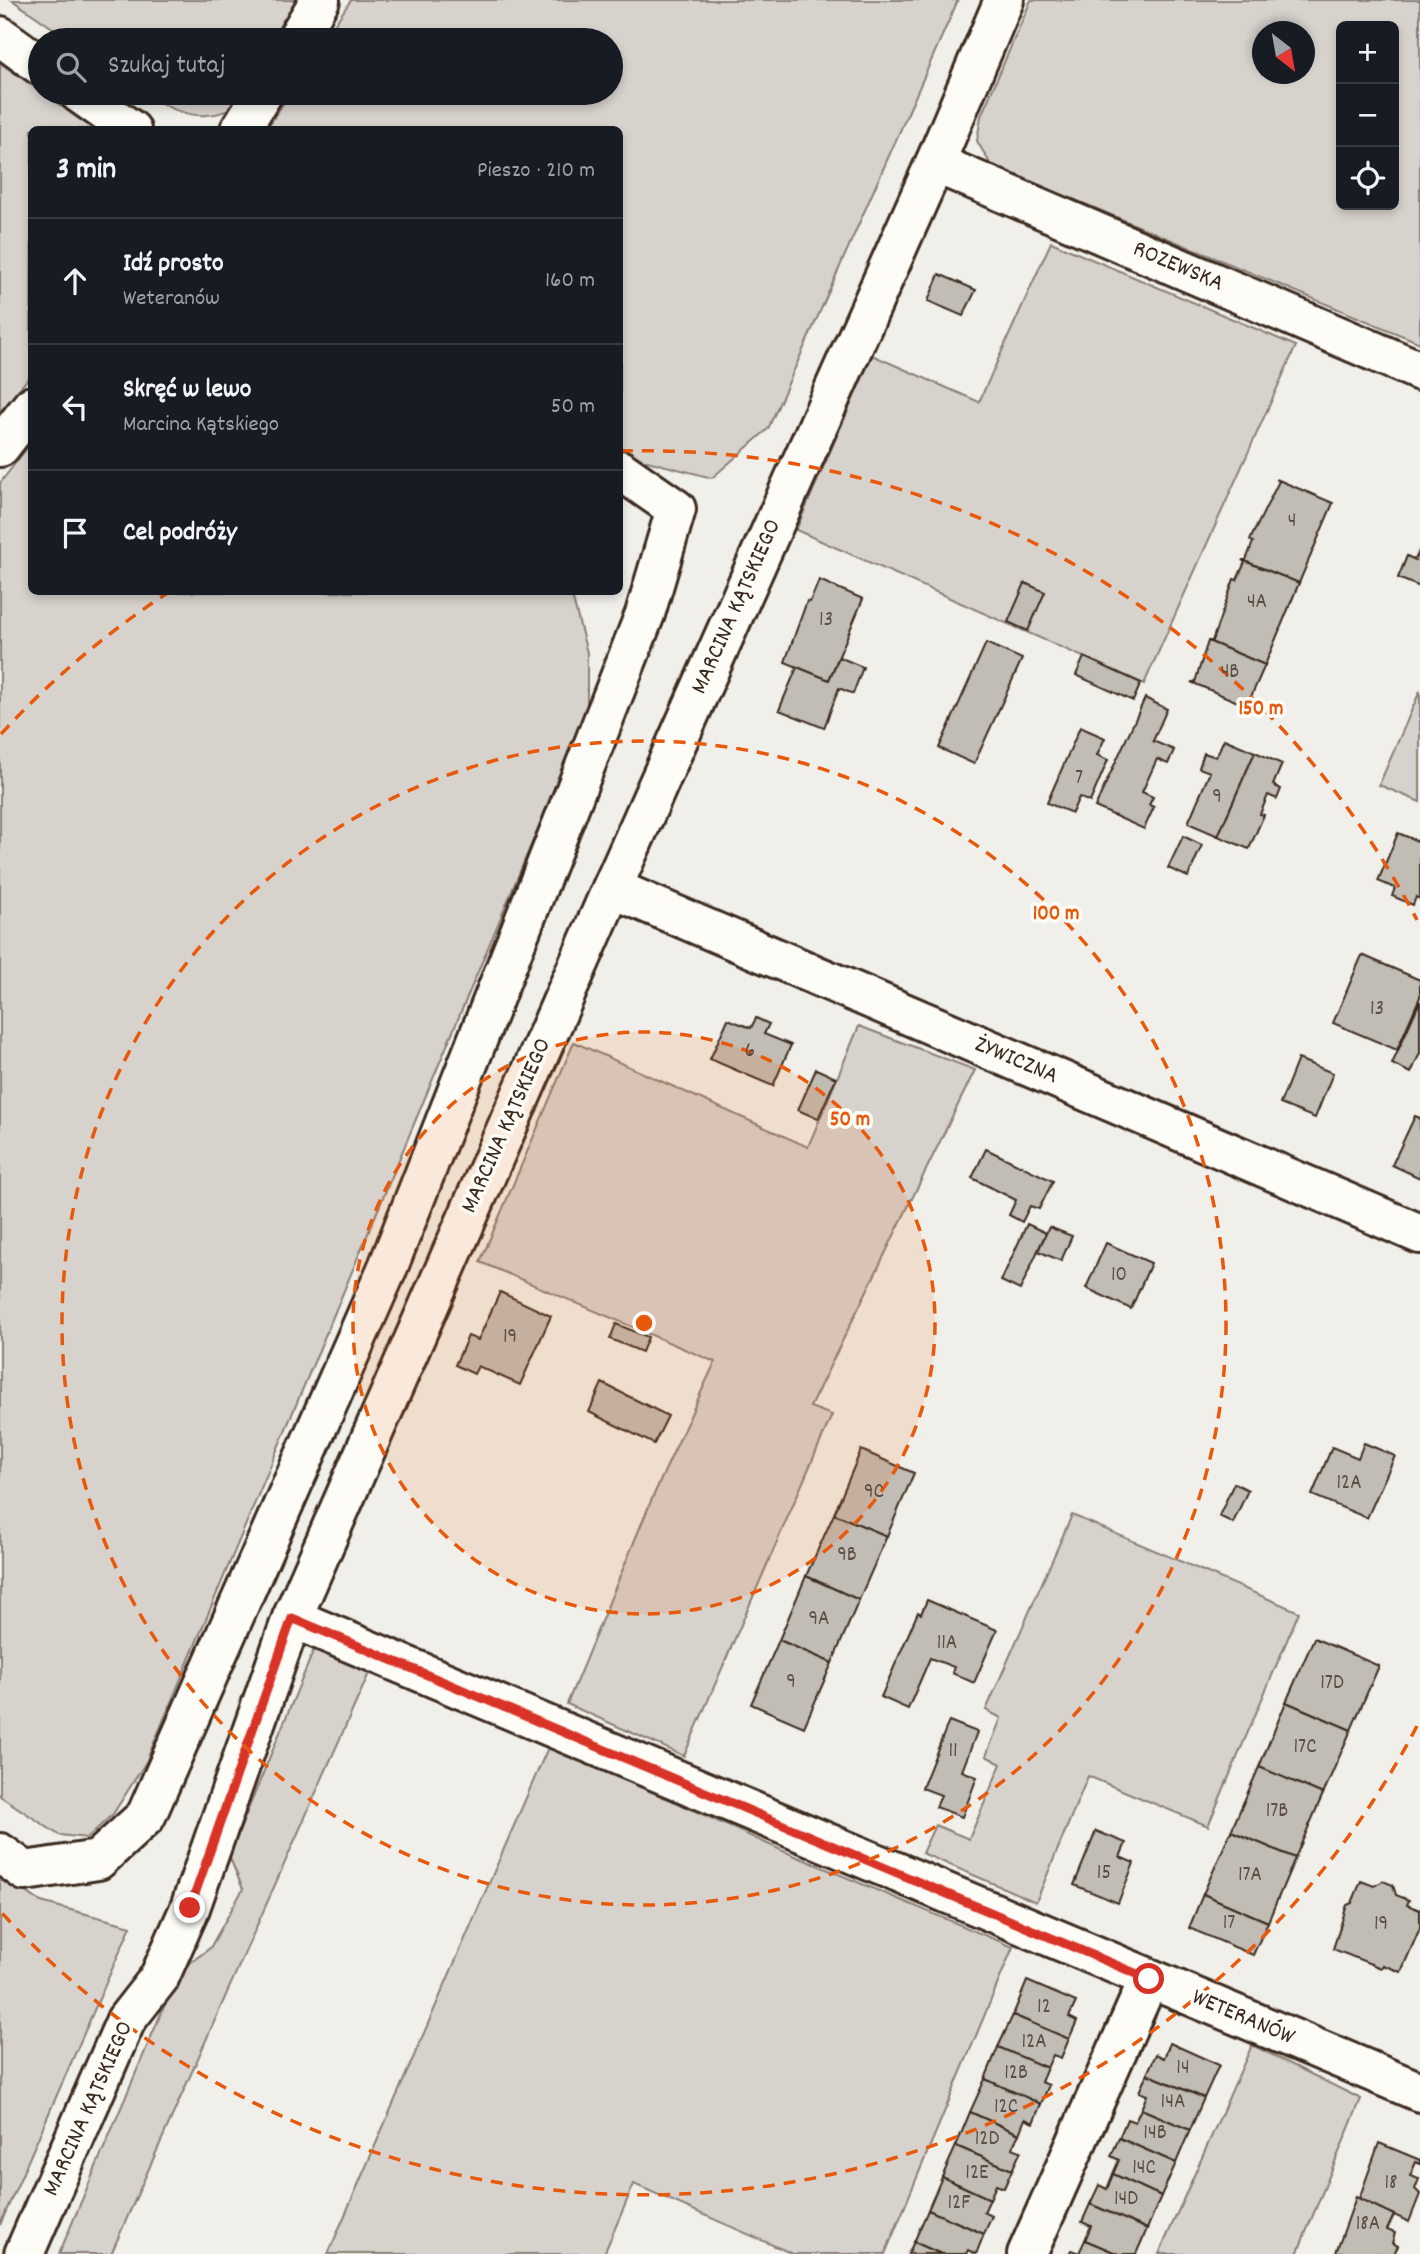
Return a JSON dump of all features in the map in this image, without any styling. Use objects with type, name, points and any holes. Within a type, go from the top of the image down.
[{"type":"street","points":[[303,28],[320,0]]},
{"type":"street","name":"MARCINA KĄTSKIEGO","points":[[24,2254],[125,2020],[159,1978],[190,1908],[292,1618],[611,888],[935,163],[1003,0]]},
{"type":"street","points":[[0,36],[28,56]]},
{"type":"street","points":[[96,105],[125,126]]},
{"type":"street","points":[[242,126],[256,105]]},
{"type":"street","name":"ROZEWSKA","points":[[935,163],[1420,371]]},
{"type":"street","points":[[0,447],[28,412]]},
{"type":"street","points":[[0,1853],[25,1871],[98,1860],[146,1816],[388,1267],[645,614],[676,509],[623,472]]},
{"type":"street","name":"ŻYWICZNA","points":[[611,888],[1420,1234]]},
{"type":"street","name":"WETERANÓW","points":[[292,1618],[1420,2092]]},
{"type":"street","points":[[1027,2254],[1149,1979]]},
{"type":"shaded area","points":[[12,0],[301,0],[288,28],[53,28]]},
{"type":"shaded area","points":[[351,0],[958,0],[768,429],[712,478],[623,455],[623,126],[269,126],[282,105],[623,105],[623,28],[332,28]]},
{"type":"shaded area","points":[[1031,0],[1420,0],[1420,343],[991,165],[977,141],[981,116]]},
{"type":"shaded area","points":[[0,63],[28,83],[28,105],[60,105],[90,126],[28,126],[28,379],[0,412]]},
{"type":"shaded area","points":[[165,105],[235,105],[212,115],[185,113]]},
{"type":"shaded area","points":[[1051,242],[1296,346],[1144,684],[796,530],[872,355],[979,402]]},
{"type":"shaded area","points":[[28,447],[28,595],[572,595],[587,653],[587,712],[146,1762],[113,1814],[87,1838],[59,1835],[0,1796],[0,483]]},
{"type":"shaded area","points":[[1420,691],[1420,802],[1379,785]]},
{"type":"shaded area","points":[[859,1026],[975,1070],[810,1407],[832,1415],[684,1756],[567,1704],[651,1501],[715,1362],[480,1262],[574,1042],[808,1147]]},
{"type":"shaded area","points":[[1072,1515],[1299,1612],[1208,1826],[1088,1776],[1036,1902],[922,1853],[935,1825],[969,1839],[1001,1764],[986,1756],[1001,1718],[986,1710]]},
{"type":"shaded area","points":[[315,1647],[370,1671],[111,2254],[59,2254],[179,1971],[210,1948],[243,1889],[229,1856]]},
{"type":"shaded area","points":[[549,1745],[781,1850],[1013,1947],[885,2254],[793,2254],[634,2184],[604,2254],[328,2254]]},
{"type":"shaded area","points":[[0,1874],[41,1902],[131,1926],[0,2225]]},
{"type":"shaded area","points":[[1252,2045],[1361,2099],[1297,2254],[1159,2254]]},
{"type":"building","points":[[939,274],[976,290],[963,316],[928,301]]},
{"type":"building","points":[[1276,479],[1333,503],[1299,583],[1242,560],[1246,560],[1253,542],[1250,540],[1279,481]]},
{"type":"building","points":[[1420,549],[1420,587],[1398,578],[1407,556],[1415,560]]},
{"type":"building","points":[[1242,560],[1299,583],[1265,665],[1208,641],[1212,641],[1234,579],[1237,580],[1245,562]]},
{"type":"building","points":[[819,580],[863,599],[829,680],[785,662],[807,601],[810,602]]},
{"type":"building","points":[[1025,583],[1045,592],[1028,631],[1008,622]]},
{"type":"building","points":[[1208,641],[1265,665],[1247,706],[1191,682],[1195,682]]},
{"type":"building","points":[[986,643],[1022,659],[974,764],[939,748]]},
{"type":"building","points":[[839,657],[863,667],[853,694],[839,688],[824,728],[779,710],[797,667],[829,680]]},
{"type":"building","points":[[1084,657],[1141,683],[1133,701],[1076,675]]},
{"type":"building","points":[[1145,698],[1167,709],[1153,741],[1174,750],[1168,764],[1157,759],[1142,792],[1153,797],[1149,805],[1154,807],[1144,829],[1095,807]]},
{"type":"building","points":[[1080,727],[1105,738],[1097,755],[1108,760],[1090,802],[1079,797],[1072,813],[1047,803]]},
{"type":"building","points":[[1224,739],[1255,752],[1218,836],[1188,823],[1210,772],[1199,768],[1204,753],[1216,757]]},
{"type":"building","points":[[1255,752],[1282,764],[1273,785],[1281,789],[1277,799],[1268,795],[1260,814],[1264,815],[1249,849],[1218,836]]},
{"type":"building","points":[[1398,833],[1420,842],[1420,899],[1416,897],[1413,905],[1392,896],[1395,888],[1378,881]]},
{"type":"building","points":[[1183,836],[1202,845],[1188,877],[1168,868]]},
{"type":"building","points":[[1362,955],[1420,980],[1420,997],[1397,1050],[1333,1023]]},
{"type":"building","points":[[1420,1001],[1420,1053],[1411,1073],[1392,1064]]},
{"type":"building","points":[[756,1018],[769,1024],[764,1034],[791,1045],[773,1086],[710,1059],[728,1019],[751,1028]]},
{"type":"building","points":[[1298,1059],[1333,1073],[1315,1118],[1280,1104]]},
{"type":"building","points":[[816,1069],[836,1078],[818,1119],[798,1110]]},
{"type":"building","points":[[1415,1116],[1420,1118],[1420,1178],[1392,1165]]},
{"type":"building","points":[[986,1149],[1053,1181],[1039,1209],[1030,1206],[1022,1222],[1009,1215],[1016,1200],[972,1178]]},
{"type":"building","points":[[1027,1224],[1046,1233],[1020,1290],[1001,1281]]},
{"type":"building","points":[[1049,1227],[1072,1236],[1061,1261],[1038,1251]]},
{"type":"building","points":[[1106,1243],[1151,1263],[1131,1309],[1086,1288]]},
{"type":"building","points":[[500,1292],[551,1316],[520,1385],[478,1366],[474,1374],[455,1365],[468,1336],[478,1340]]},
{"type":"building","points":[[616,1324],[648,1337],[642,1352],[610,1339]]},
{"type":"building","points":[[602,1383],[668,1416],[654,1444],[589,1412]]},
{"type":"building","points":[[1364,1443],[1395,1456],[1367,1518],[1312,1495],[1332,1447],[1358,1458]]},
{"type":"building","points":[[861,1450],[914,1473],[887,1536],[834,1514]]},
{"type":"building","points":[[1234,1483],[1248,1490],[1233,1523],[1219,1516]]},
{"type":"building","points":[[834,1514],[887,1536],[859,1600],[806,1576]]},
{"type":"building","points":[[806,1576],[859,1600],[832,1663],[779,1640]]},
{"type":"building","points":[[927,1600],[997,1630],[974,1683],[952,1673],[954,1667],[930,1658],[908,1709],[881,1697],[918,1612],[921,1614]]},
{"type":"building","points":[[1314,1638],[1379,1666],[1351,1730],[1286,1702]]},
{"type":"building","points":[[779,1640],[832,1663],[804,1727],[751,1704]]},
{"type":"building","points":[[1286,1702],[1351,1730],[1323,1794],[1259,1767]]},
{"type":"building","points":[[949,1721],[977,1732],[962,1771],[977,1777],[962,1817],[936,1807],[941,1795],[922,1788]]},
{"type":"building","points":[[1259,1767],[1323,1794],[1295,1858],[1231,1831]]},
{"type":"building","points":[[1096,1831],[1126,1843],[1120,1857],[1134,1863],[1118,1903],[1074,1885]]},
{"type":"building","points":[[1231,1831],[1295,1858],[1268,1922],[1203,1894]]},
{"type":"building","points":[[1361,1881],[1374,1886],[1383,1881],[1393,1885],[1396,1895],[1409,1900],[1407,1905],[1420,1910],[1420,1928],[1401,1972],[1383,1965],[1381,1968],[1333,1949],[1347,1905],[1352,1903]]},
{"type":"building","points":[[1203,1894],[1268,1922],[1253,1955],[1189,1928]]},
{"type":"building","points":[[1027,1981],[1076,2002],[1069,2017],[1077,2021],[1069,2039],[1013,2015]]},
{"type":"building","points":[[1013,2015],[1069,2039],[1061,2058],[1053,2055],[1047,2068],[998,2047]]},
{"type":"building","points":[[1170,2043],[1219,2065],[1204,2098],[1147,2074],[1156,2054],[1164,2058]]},
{"type":"building","points":[[998,2047],[1047,2068],[1041,2082],[1049,2085],[1041,2104],[985,2079]]},
{"type":"building","points":[[1147,2074],[1204,2098],[1190,2130],[1141,2109],[1147,2095],[1139,2092]]},
{"type":"building","points":[[985,2079],[1041,2104],[1033,2123],[1025,2119],[1019,2134],[970,2112]]},
{"type":"building","points":[[1141,2109],[1190,2130],[1176,2163],[1119,2138],[1127,2119],[1135,2122]]},
{"type":"building","points":[[970,2112],[1019,2134],[1012,2148],[1021,2151],[1012,2170],[956,2146]]},
{"type":"building","points":[[1119,2138],[1176,2163],[1161,2196],[1113,2174],[1119,2160],[1111,2156]]},
{"type":"building","points":[[1379,2143],[1420,2160],[1420,2164],[1416,2162],[1410,2176],[1419,2179],[1415,2189],[1420,2194],[1409,2222],[1359,2199]]},
{"type":"building","points":[[956,2146],[1012,2170],[1004,2188],[996,2185],[990,2199],[942,2177]]},
{"type":"building","points":[[1113,2174],[1161,2196],[1147,2229],[1090,2204],[1099,2185],[1107,2189]]},
{"type":"building","points":[[942,2177],[990,2199],[984,2212],[992,2216],[984,2234],[928,2210]]},
{"type":"building","points":[[1356,2197],[1394,2215],[1387,2230],[1395,2233],[1392,2243],[1398,2246],[1394,2254],[1336,2253]]},
{"type":"building","points":[[1090,2204],[1147,2229],[1136,2254],[1118,2254],[1085,2240],[1091,2226],[1082,2222]]},
{"type":"building","points":[[928,2210],[984,2234],[976,2254],[968,2250],[966,2254],[941,2254],[914,2242]]},
{"type":"building","points":[[1085,2240],[1118,2254],[1069,2254],[1071,2250],[1079,2253]]},
{"type":"building","points":[[914,2242],[941,2254],[908,2254]]},
{"type":"route","points":[[190,1908],[292,1618],[1149,1979]]}]
